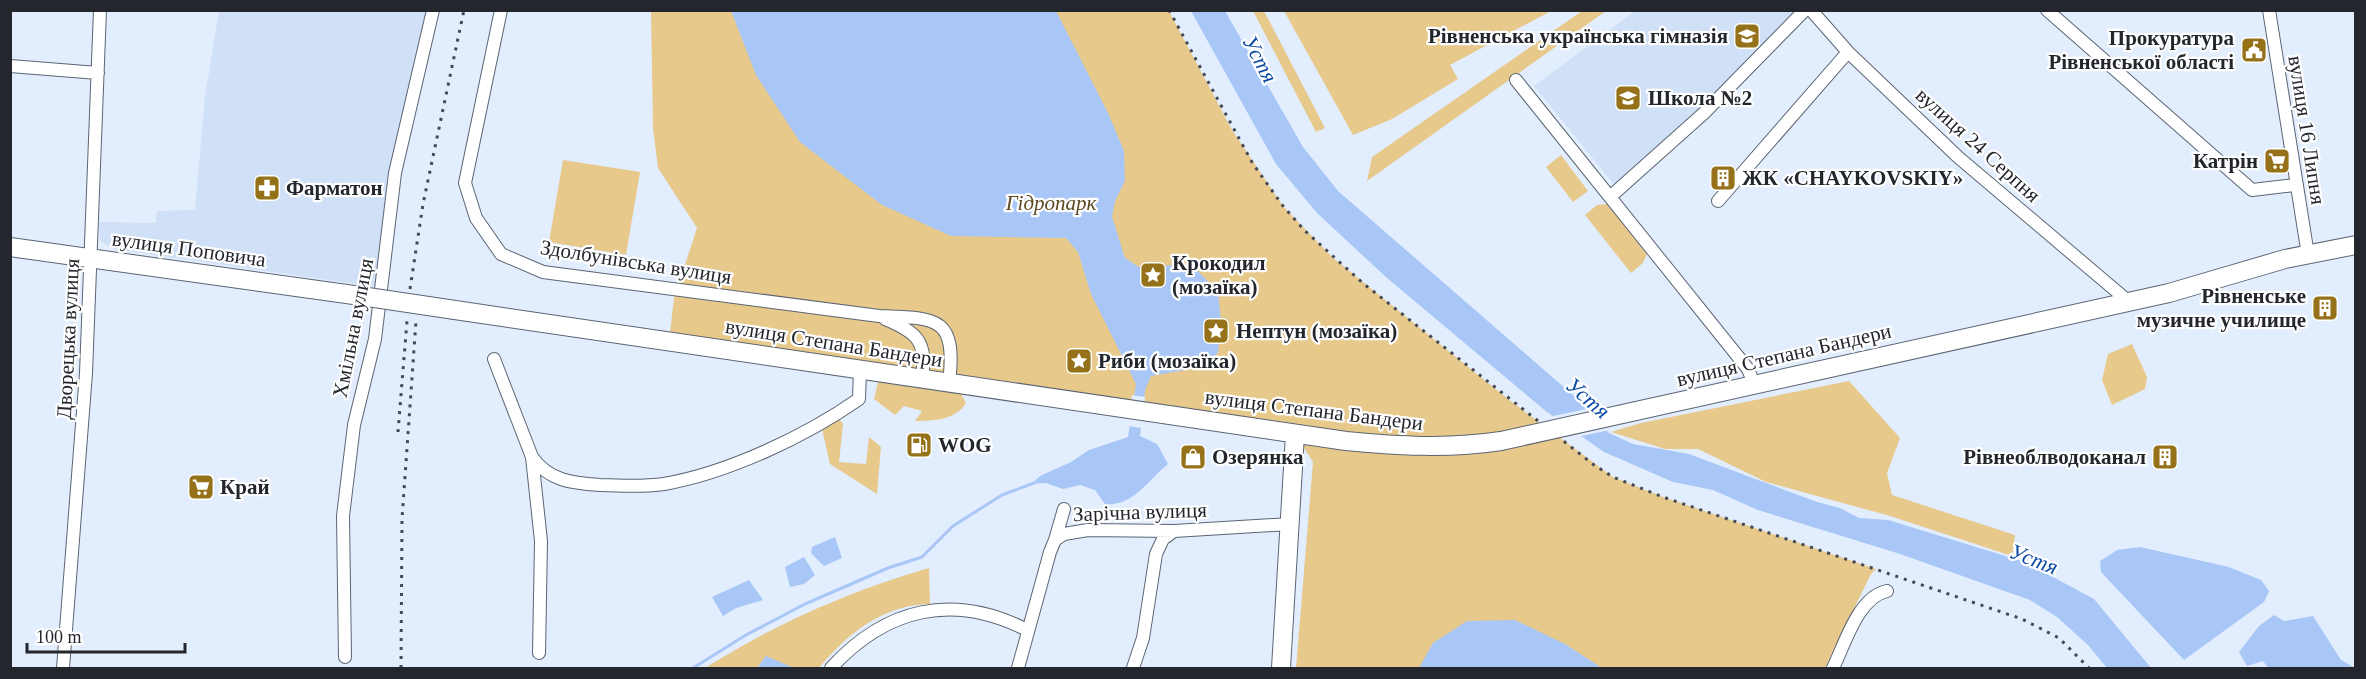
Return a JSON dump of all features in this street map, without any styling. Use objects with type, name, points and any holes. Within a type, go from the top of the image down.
[{"type":"main road","name":"вулиця Степана Бандери","points":[[362,296],[1295,434],[1396,446],[1467,446],[1501,441],[2169,293],[2252,268],[2355,245]]},
{"type":"main road","name":"вулиця Поповича","points":[[10,247],[362,296]]},
{"type":"main road","points":[[1281,669],[1295,434]]},
{"type":"street","name":"Дворецька вулиця","points":[[63,669],[92,258],[100,10]]},
{"type":"street","name":"Хмільна вулиця","points":[[345,657],[344,516],[354,425],[375,339],[395,173],[433,10]]},
{"type":"street","name":"Здолбунівська вулиця","points":[[501,10],[465,183],[476,218],[501,254],[543,272],[879,316],[925,318],[936,322],[948,336],[952,359],[949,383]]},
{"type":"street","points":[[1610,197],[1704,113],[1805,10]]},
{"type":"street","name":"вулиця 24 Серпня","points":[[1810,10],[1848,52],[1958,157],[2128,301]]},
{"type":"street","points":[[2047,10],[2252,190],[2295,185]]},
{"type":"street","name":"вулиця 16 Липня","points":[[2269,10],[2295,185],[2308,255]]},
{"type":"street","points":[[1718,201],[1848,52]]},
{"type":"street","points":[[10,66],[98,73]]},
{"type":"street","points":[[1516,80],[1748,369],[1754,384]]},
{"type":"street","name":"Здолбунівська вулиця","points":[[879,316],[902,326],[918,338],[924,350],[922,380]]},
{"type":"street","points":[[494,359],[532,457],[541,541],[539,653]]},
{"type":"street","points":[[532,457],[544,472],[567,482],[625,486],[662,484],[730,464],[790,440],[859,399],[860,371]]},
{"type":"street","points":[[1055,540],[1064,509]]},
{"type":"street","name":"Зарічна вулиця","points":[[1018,669],[1027,630],[1055,540],[1064,534],[1088,530],[1174,531],[1290,524]]},
{"type":"street","points":[[1135,668],[1149,610],[1156,554],[1163,539],[1174,531]]},
{"type":"street","points":[[1833,669],[1862,609],[1873,596],[1887,591]]},
{"type":"street","points":[[831,669],[867,636],[917,612],[940,608],[981,612],[1004,618],[1027,630]]},
{"type":"shaded area","points":[[219,11],[429,11],[377,287],[114,249],[100,241],[99,222],[156,223],[157,211],[195,210],[205,97]]},
{"type":"shaded area","name":"Школа №2","points":[[1635,11],[1805,11],[1616,187],[1534,86]]},
{"type":"green space","name":"Гідропарк","points":[[651,11],[1169,11],[1232,130],[1283,206],[1332,257],[1508,399],[1613,477],[1663,497],[1876,569],[1871,574],[1825,668],[1296,668],[1313,462],[1295,434],[669,341],[674,298],[697,228],[658,168],[653,128]]},
{"type":"green space","points":[[1253,11],[1264,11],[1325,128],[1316,132]]},
{"type":"green space","points":[[1284,11],[1551,11],[1450,65],[1458,79],[1392,119],[1353,135]]},
{"type":"green space","points":[[1582,11],[1606,11],[1367,181],[1372,157]]},
{"type":"green space","points":[[1561,155],[1588,191],[1573,202],[1546,167]]},
{"type":"green space","points":[[563,160],[640,172],[626,255],[549,242]]},
{"type":"green space","points":[[1607,204],[1647,254],[1643,263],[1631,273],[1585,215],[1597,205]]},
{"type":"green space","points":[[2132,344],[2147,377],[2145,389],[2112,405],[2102,380],[2108,354]]},
{"type":"green space","points":[[1849,381],[1900,438],[1887,473],[1892,495],[2015,535],[2012,556],[1890,516],[1766,482],[1698,449],[1665,449],[1611,432],[1641,423]]},
{"type":"green space","points":[[878,382],[961,394],[966,403],[962,409],[950,416],[936,420],[915,421],[922,411],[904,406],[895,415],[874,399]]},
{"type":"green space","points":[[839,419],[843,424],[839,462],[866,464],[869,437],[881,447],[877,494],[830,464],[822,429]]},
{"type":"green space","points":[[929,568],[930,604],[897,610],[868,623],[842,643],[819,668],[705,668],[813,610],[870,587]]},
{"type":"water","points":[[731,11],[1056,11],[1108,113],[1124,151],[1125,181],[1115,201],[1112,217],[1125,258],[1139,267],[1176,265],[1196,269],[1218,292],[1221,321],[1218,352],[1211,362],[1202,367],[1151,376],[1145,390],[1140,436],[1157,444],[1168,464],[1140,491],[1124,501],[1105,504],[1095,490],[1080,485],[1063,489],[1046,483],[1032,484],[1040,476],[1071,462],[1089,450],[1128,437],[1136,384],[1091,294],[1078,252],[1066,238],[951,236],[882,205],[800,142],[756,75]]},
{"type":"water","points":[[1191,11],[1225,11],[1303,147],[1338,191],[1581,402],[1609,433],[1633,444],[1689,454],[1817,502],[1840,508],[1859,518],[1888,520],[2025,562],[2094,599],[2151,668],[2107,668],[2088,645],[2057,617],[2030,600],[1900,554],[1758,510],[1713,490],[1673,482],[1604,452],[1547,412],[1387,278],[1317,213],[1276,164]]},
{"type":"water","points":[[835,537],[842,558],[824,566],[811,553],[812,547]]},
{"type":"water","points":[[2140,547],[2229,567],[2261,580],[2269,591],[2264,602],[2184,660],[2101,572],[2100,561],[2117,550]]},
{"type":"water","points":[[804,557],[815,575],[804,584],[790,587],[785,567]]},
{"type":"water","points":[[749,580],[763,600],[736,608],[723,616],[712,597]]},
{"type":"water","points":[[2274,615],[2284,621],[2313,616],[2341,660],[2355,668],[2268,668],[2263,661],[2247,666],[2239,652],[2259,626]]},
{"type":"water","points":[[1515,620],[1565,644],[1602,668],[1419,668],[1433,643],[1467,621]]},
{"type":"water","points":[[766,656],[794,668],[757,668]]},
{"type":"pier","points":[[1132,395],[1145,397],[1141,428],[1128,426]]},
{"type":"pier","points":[[1591,408],[1610,430],[1577,437],[1549,417]]},
{"type":"waterway","points":[[693,668],[746,635],[805,604],[888,568],[922,557],[953,526],[1002,495],[1034,483]]},
{"type":"railway","points":[[410,289],[423,204],[464,10]]},
{"type":"railway","points":[[1169,10],[1253,164],[1283,206],[1305,231],[1364,284],[1594,465],[1613,477],[1663,497],[2022,619],[2059,638],[2089,668]]},
{"type":"railway","points":[[398,432],[407,321]]},
{"type":"railway","points":[[401,668],[402,519],[416,321]]},
{"type":"place","name":"Рівненська українська гімназія","points":[[1747,36]]},
{"type":"place","name":"Прокуратура Рівненської області","points":[[2254,50]]},
{"type":"place","name":"Школа №2","points":[[1628,98]]},
{"type":"place","name":"Катрін","points":[[2277,161]]},
{"type":"place","name":"ЖК «CHAYKOVSKIY»","points":[[1723,178]]},
{"type":"place","name":"Фарматон","points":[[267,188]]},
{"type":"place","name":"Крокодил (мозаїка)","points":[[1153,275]]},
{"type":"place","name":"Рівненське музичне училище","points":[[2325,308]]},
{"type":"place","name":"Нептун (мозаїка)","points":[[1216,331]]},
{"type":"place","name":"Риби (мозаїка)","points":[[1079,361]]},
{"type":"place","name":"WOG","points":[[919,445]]},
{"type":"place","name":"Озерянка","points":[[1193,457]]},
{"type":"place","name":"Рівнеоблводоканал","points":[[2165,457]]},
{"type":"place","name":"Край","points":[[201,487]]},
{"type":"water label","name":"Устя","points":[[1260,59]]},
{"type":"water label","name":"Устя","points":[[1588,398]]},
{"type":"water label","name":"Устя","points":[[2034,559]]}]
